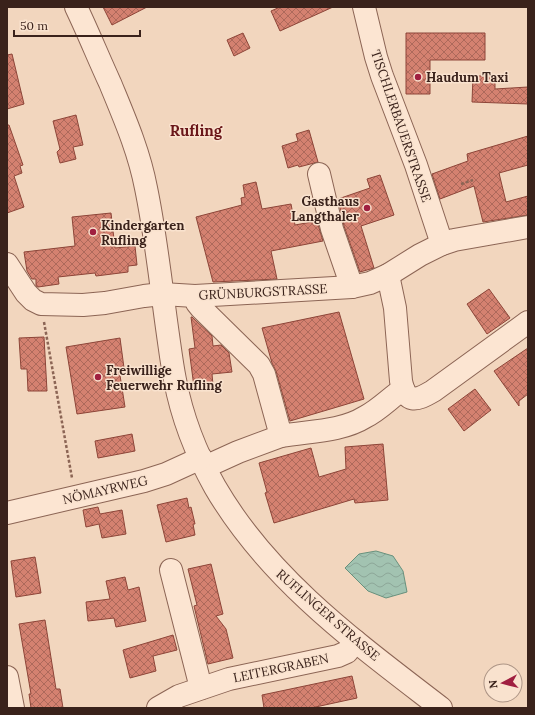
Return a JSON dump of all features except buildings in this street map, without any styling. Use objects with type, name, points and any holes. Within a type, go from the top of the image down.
[{"type":"street","name":"RUFLINGER STRASSE","points":[[76,7],[123,113],[141,164],[152,222],[176,386],[187,425],[215,487],[271,564],[294,588],[355,641],[441,708]]},
{"type":"street","name":"TISCHLERBAUERSTRASSE","points":[[364,7],[382,76],[416,165],[442,244]]},
{"type":"street","points":[[319,174],[332,229],[352,287]]},
{"type":"street","name":"GRÜNBURGSTRASSE","points":[[41,304],[83,305],[162,294],[195,296],[352,287],[370,283],[388,275],[442,244],[454,240],[528,227]]},
{"type":"street","points":[[7,264],[26,293],[33,300],[41,304]]},
{"type":"street","points":[[388,275],[395,308],[401,381],[403,389],[408,396],[413,398],[420,398],[433,391],[528,322]]},
{"type":"street","points":[[195,296],[197,303],[201,308],[259,365],[264,374],[281,436]]},
{"type":"street","name":"NÖMAYRWEG","points":[[7,513],[144,481],[238,452],[281,436],[339,427],[354,423],[366,417],[403,389]]},
{"type":"street","points":[[171,570],[201,688]]},
{"type":"street","name":"LEITERGRABEN","points":[[158,708],[179,696],[201,688],[259,672],[338,656],[347,652],[355,641]]},
{"type":"street","points":[[7,677],[12,708]]},
{"type":"path","points":[[461,184],[473,180]]},
{"type":"path","points":[[41,304],[76,496]]},
{"type":"water","points":[[376,551],[393,556],[403,571],[407,592],[386,598],[368,591],[345,568],[359,554]]},
{"type":"place","name":"Haudum Taxi","points":[[418,77]]},
{"type":"place","name":"Gasthaus Langthaler","points":[[367,208]]},
{"type":"place","name":"Kindergarten Rufling","points":[[93,232]]},
{"type":"place","name":"Freiwillige Feuerwehr Rufling","points":[[98,377]]},
{"type":"district","name":"Rufling","points":[[196,130]]}]
